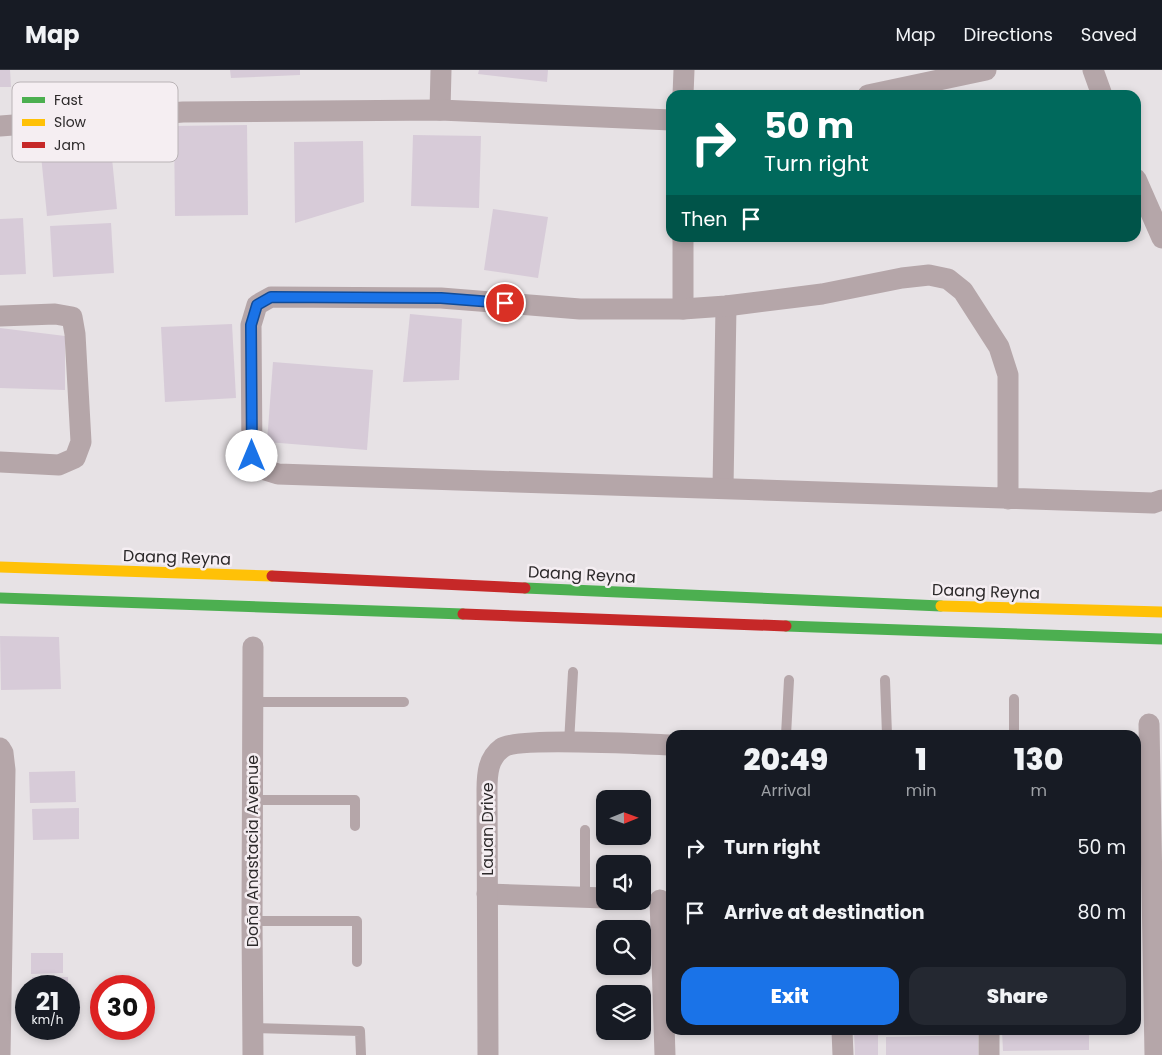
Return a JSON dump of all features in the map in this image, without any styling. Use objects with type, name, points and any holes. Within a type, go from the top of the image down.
[{"type":"main road","name":"Daang Reyna","points":[[0,567],[240,583],[1162,612]]},
{"type":"main road","points":[[240,583],[240,607]]},
{"type":"main road","points":[[0,598],[1162,639]]},
{"type":"street","points":[[440,110],[441,70]]},
{"type":"street","points":[[683,90],[684,70]]},
{"type":"street","points":[[892,90],[986,70]]},
{"type":"street","points":[[1093,70],[1100,90]]},
{"type":"street","points":[[178,112],[440,110],[666,120]]},
{"type":"street","points":[[1141,190],[1162,238]]},
{"type":"street","points":[[683,242],[683,309]]},
{"type":"street","points":[[1008,499],[1008,375],[999,347],[963,291],[948,279],[929,274],[822,294],[726,306],[683,309],[580,310],[441,298],[271,297],[257,305],[251,325],[252,456],[262,469],[278,474],[1008,499],[1153,502],[1162,500]]},
{"type":"street","points":[[723,488],[726,306]]},
{"type":"street","points":[[0,316],[55,314],[72,317],[75,334],[81,442],[75,458],[59,465],[0,462]]},
{"type":"street","name":"Doña Anastacia Avenue","points":[[253,647],[253,1055]]},
{"type":"street","points":[[1149,724],[1143,755],[1156,804],[1157,890],[1144,917],[1158,967],[1155,1055]]},
{"type":"street","name":"Lauan Drive","points":[[488,1055],[487,774],[493,757],[503,747],[535,742],[666,745]]},
{"type":"street","points":[[0,748],[3,753],[5,770],[0,1055]]},
{"type":"street","points":[[487,894],[595,898]]},
{"type":"street","points":[[658,900],[665,1055]]},
{"type":"street","points":[[842,1035],[843,1055]]},
{"type":"street","points":[[989,1035],[989,1055]]},
{"type":"lane","points":[[569,743],[573,672]]},
{"type":"lane","points":[[786,730],[789,680]]},
{"type":"lane","points":[[885,680],[887,730]]},
{"type":"lane","points":[[1014,699],[1014,730]]},
{"type":"lane","points":[[252,702],[404,702]]},
{"type":"lane","points":[[252,800],[355,800],[354,826]]},
{"type":"lane","points":[[585,830],[595,898]]},
{"type":"lane","points":[[252,921],[357,920],[357,962]]},
{"type":"lane","points":[[253,1028],[360,1031],[361,1055]]},
{"type":"building","points":[[0,70],[10,70],[11,87],[0,87]]},
{"type":"building","points":[[230,70],[300,70],[300,75],[231,78]]},
{"type":"building","points":[[479,70],[548,70],[547,82],[478,74]]},
{"type":"building","points":[[247,125],[248,215],[175,216],[174,162],[178,162],[178,126]]},
{"type":"building","points":[[413,135],[481,136],[479,208],[411,206]]},
{"type":"building","points":[[363,141],[364,202],[295,223],[294,142]]},
{"type":"building","points":[[42,162],[112,162],[117,209],[47,216]]},
{"type":"building","points":[[493,209],[548,217],[538,278],[484,270]]},
{"type":"building","points":[[23,218],[26,274],[0,275],[0,219]]},
{"type":"building","points":[[111,223],[114,273],[53,277],[50,226]]},
{"type":"building","points":[[410,314],[462,319],[459,380],[403,382]]},
{"type":"building","points":[[232,324],[236,398],[165,402],[161,327]]},
{"type":"building","points":[[0,328],[65,336],[65,390],[0,388]]},
{"type":"building","points":[[273,362],[373,370],[367,450],[267,442]]},
{"type":"building","points":[[0,636],[59,637],[61,689],[1,690]]},
{"type":"building","points":[[75,771],[76,802],[30,803],[29,772]]},
{"type":"building","points":[[79,808],[79,839],[33,840],[32,809]]},
{"type":"building","points":[[31,953],[63,953],[63,973],[31,974]]},
{"type":"building","points":[[854,1035],[878,1035],[878,1055],[855,1055]]},
{"type":"building","points":[[978,1035],[978,1055],[886,1055],[886,1037]]},
{"type":"building","points":[[1002,1035],[1089,1035],[1089,1050],[1003,1051]]},
{"type":"traffic: fast","points":[[525,588],[941,606]]},
{"type":"traffic: fast","points":[[0,598],[463,614]]},
{"type":"traffic: fast","points":[[786,626],[1162,639]]},
{"type":"traffic: slow","points":[[0,567],[272,576]]},
{"type":"traffic: slow","points":[[941,606],[1162,612]]},
{"type":"traffic: jam","points":[[272,576],[525,588]]},
{"type":"traffic: jam","points":[[463,614],[786,626]]},
{"type":"route","points":[[252,456],[251,325],[257,305],[271,297],[441,298],[505,303]]}]
